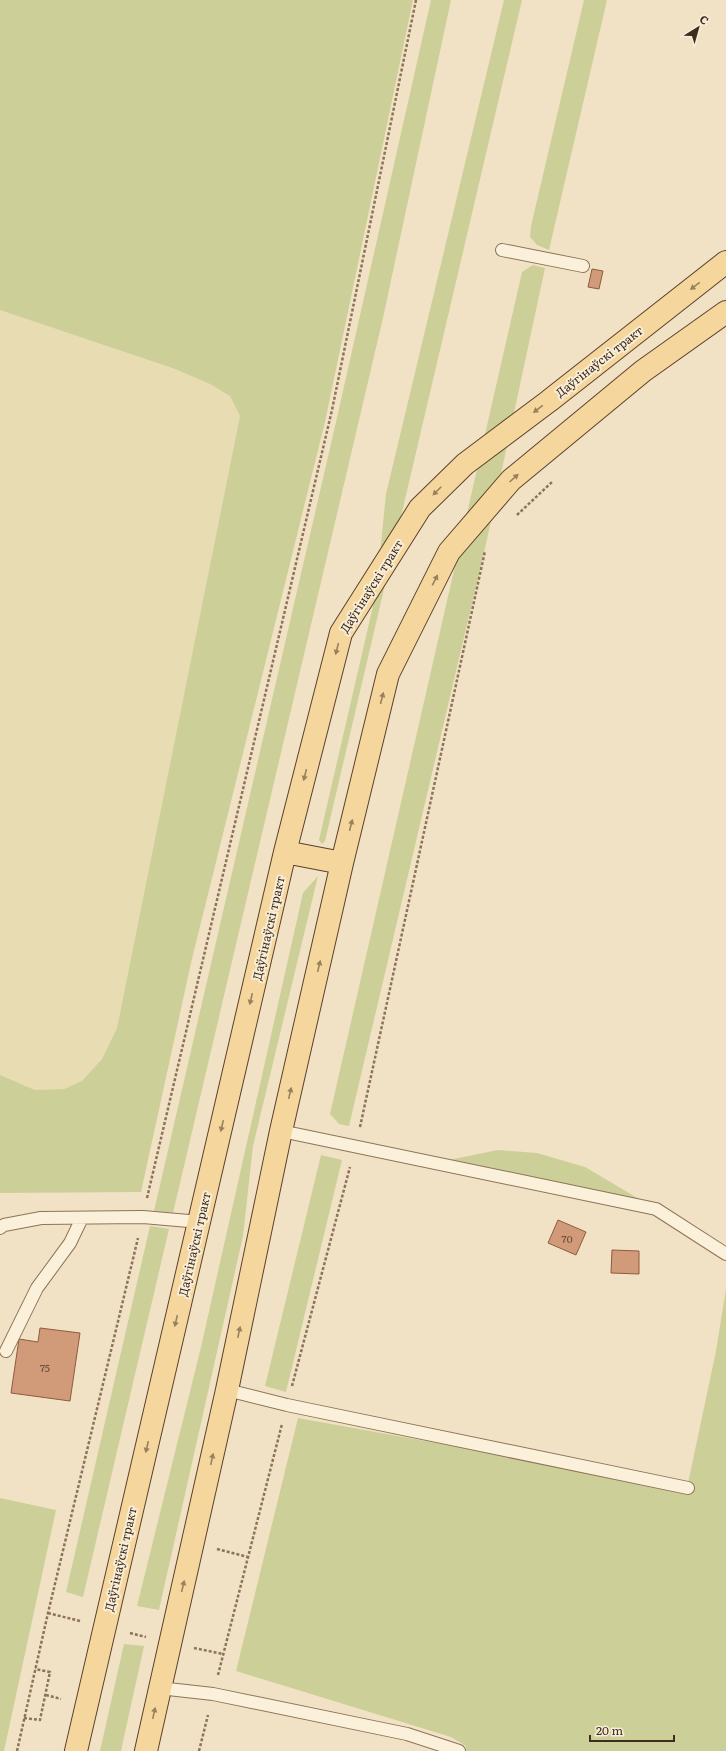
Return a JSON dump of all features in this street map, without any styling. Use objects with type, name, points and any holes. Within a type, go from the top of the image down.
[{"type":"main road","name":"Даўгінаўскі тракт","points":[[76,1751],[285,852],[341,633],[420,508],[465,464],[549,401],[726,262]]},
{"type":"main road","points":[[146,1751],[227,1390],[281,1131],[342,863],[388,674],[449,552],[511,480],[643,371],[726,312]]},
{"type":"main road","points":[[285,852],[342,863]]},
{"type":"lane","points":[[502,250],[583,266]]},
{"type":"lane","points":[[281,1131],[656,1209],[726,1254]]},
{"type":"lane","points":[[0,1228],[4,1225],[41,1218],[143,1217],[200,1222]]},
{"type":"lane","points":[[6,1351],[37,1288],[70,1243],[82,1218]]},
{"type":"lane","points":[[227,1390],[287,1404],[688,1488]]},
{"type":"lane","points":[[159,1688],[213,1694],[407,1734],[459,1751]]},
{"type":"path","points":[[17,1751],[48,1613],[143,1217],[332,410],[416,0]]},
{"type":"path","points":[[514,518],[553,481]]},
{"type":"path","points":[[199,1751],[287,1404],[355,1146],[486,544]]},
{"type":"path","points":[[193,1543],[248,1558]]},
{"type":"path","points":[[48,1613],[170,1643],[223,1654]]},
{"type":"path","points":[[24,1718],[40,1720],[46,1695],[50,1672],[35,1669]]},
{"type":"shaded area","points":[[0,310],[175,369],[211,384],[230,396],[240,416],[117,1028],[102,1059],[82,1081],[64,1089],[35,1090],[0,1075]]},
{"type":"green space","points":[[0,0],[413,0],[325,422],[191,963],[141,1192],[0,1193],[0,1075],[35,1090],[64,1089],[82,1081],[102,1059],[117,1028],[240,416],[230,396],[210,384],[175,369],[0,310]]},
{"type":"green space","points":[[431,0],[451,0],[383,318],[173,1213],[154,1211],[336,422]]},
{"type":"green space","points":[[504,0],[522,0],[325,841],[322,844],[319,840],[376,593],[386,494]]},
{"type":"green space","points":[[584,0],[607,0],[549,250],[537,245],[530,237],[531,226]]},
{"type":"green space","points":[[533,265],[545,268],[486,544],[349,1126],[339,1124],[330,1114],[522,272]]},
{"type":"green space","points":[[318,876],[253,1146],[243,1236],[159,1610],[137,1606],[201,1347],[303,893]]},
{"type":"green space","points":[[498,1150],[537,1153],[585,1167],[656,1209],[434,1163]]},
{"type":"green space","points":[[321,1155],[342,1160],[286,1392],[265,1386]]},
{"type":"green space","points":[[150,1226],[169,1229],[83,1597],[66,1592]]},
{"type":"green space","points":[[726,1289],[726,1751],[465,1751],[466,1746],[451,1737],[236,1671],[298,1418],[687,1488],[716,1351]]},
{"type":"green space","points":[[0,1498],[56,1510],[4,1751],[0,1751]]},
{"type":"green space","points":[[124,1644],[144,1646],[121,1751],[100,1751]]},
{"type":"building","points":[[592,269],[603,271],[599,289],[588,287]]},
{"type":"building","points":[[558,1220],[586,1232],[576,1255],[548,1243]]},
{"type":"building","points":[[612,1250],[639,1251],[639,1274],[611,1273]]},
{"type":"building","points":[[40,1328],[80,1333],[70,1401],[11,1393],[19,1339],[38,1342]]}]
